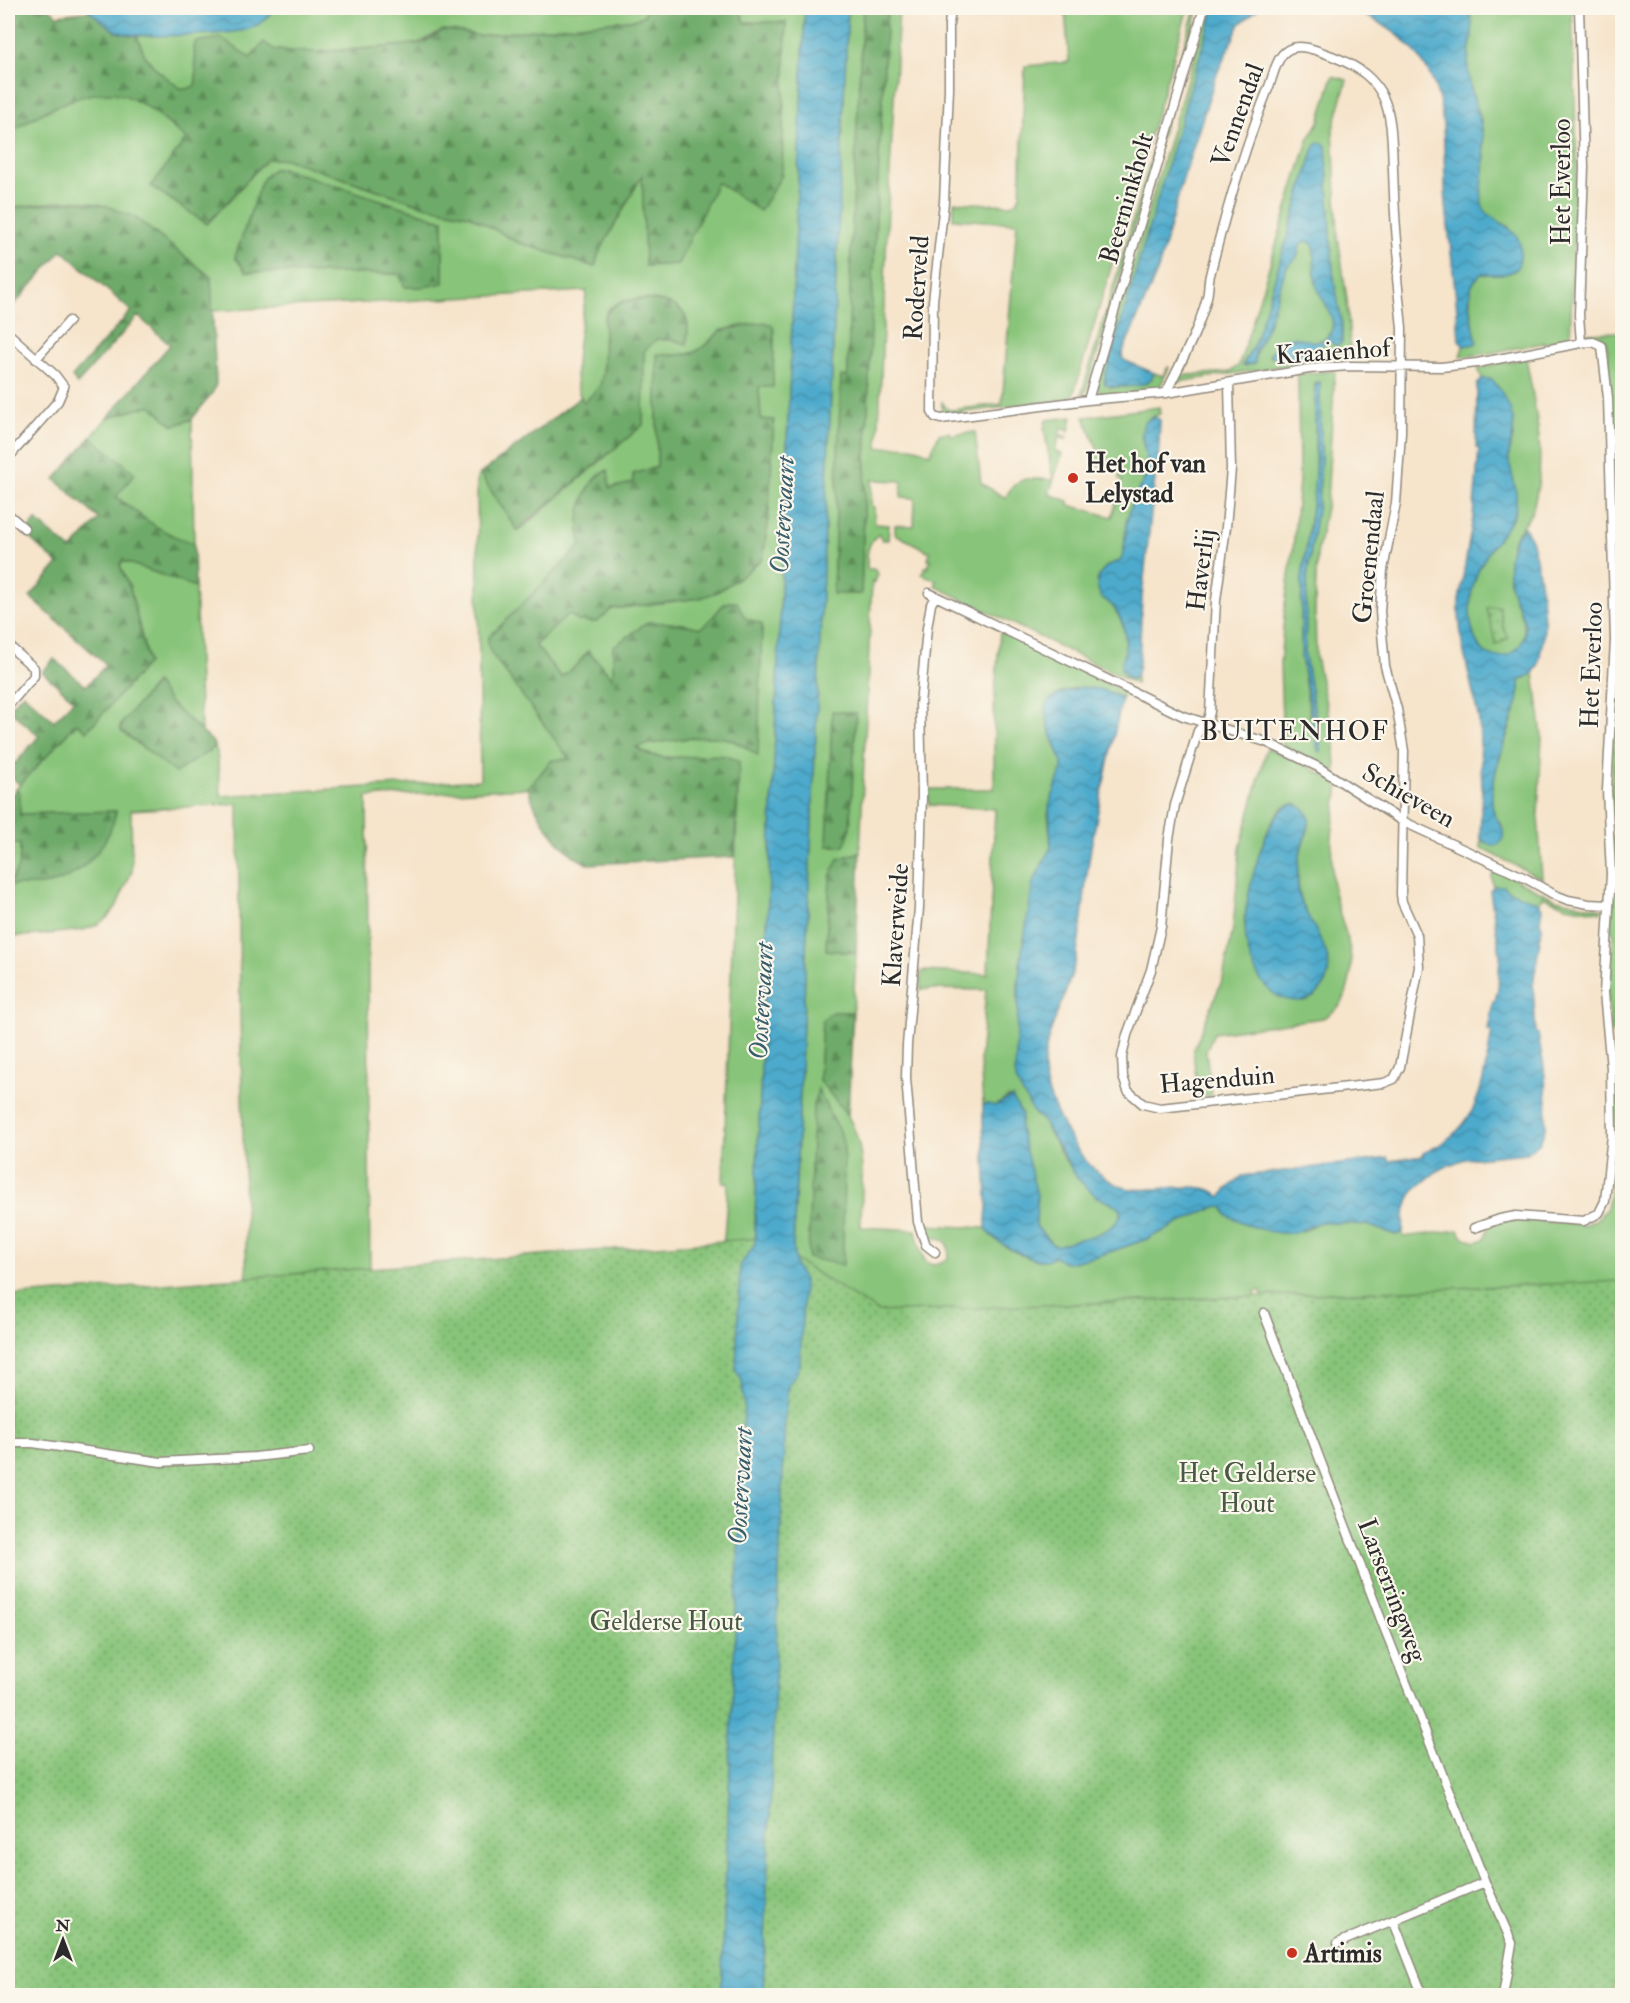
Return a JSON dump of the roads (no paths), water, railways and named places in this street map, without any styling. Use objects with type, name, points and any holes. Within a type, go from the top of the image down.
[{"type":"street","name":"Roderveld","points":[[951,8],[944,202],[933,301],[932,412],[935,417],[941,419],[1088,400]]},
{"type":"street","name":"Beerninkholt","points":[[1088,400],[1204,8]]},
{"type":"street","name":"Het Everloo","points":[[1474,1228],[1516,1216],[1584,1221],[1595,1217],[1604,1205],[1609,1174],[1612,1135],[1611,1068],[1604,993],[1611,874],[1607,790],[1616,640],[1608,398],[1602,346],[1593,342],[1581,343],[1579,315],[1584,167],[1579,8]]},
{"type":"street","name":"Vennendal","points":[[1166,393],[1186,352],[1208,295],[1208,284],[1229,205],[1260,110],[1282,54],[1292,47],[1322,52],[1355,66],[1374,82],[1386,102],[1391,119],[1394,204],[1399,259],[1396,271],[1402,312],[1403,367]]},
{"type":"street","points":[[36,359],[69,321]]},
{"type":"street","points":[[8,333],[56,375],[64,387],[58,400],[8,458]]},
{"type":"street","name":"Kraaienhof","points":[[1088,400],[1166,393],[1309,369],[1349,366],[1441,367],[1493,361],[1581,343]]},
{"type":"street","name":"Groenendaal","points":[[1402,820],[1404,751],[1385,666],[1380,611],[1383,570],[1396,503],[1403,367]]},
{"type":"street","name":"Haverlij","points":[[1204,724],[1210,712],[1216,600],[1229,502],[1232,438],[1229,384]]},
{"type":"street","points":[[8,514],[24,528]]},
{"type":"street","name":"Schieveen","points":[[932,595],[1183,716],[1266,742],[1318,767],[1402,820],[1561,897],[1589,904],[1609,905]]},
{"type":"street","name":"Klaverweide","points":[[932,595],[920,705],[922,795],[919,908],[906,1078],[918,1221],[926,1245],[935,1252]]},
{"type":"street","points":[[8,645],[34,668],[34,676],[8,706]]},
{"type":"street","name":"Hagenduin","points":[[1204,724],[1198,731],[1175,805],[1168,839],[1161,927],[1151,969],[1123,1052],[1122,1068],[1126,1088],[1143,1104],[1160,1108],[1379,1084],[1394,1079],[1400,1068],[1408,1034],[1420,957],[1416,930],[1402,902],[1402,820]]},
{"type":"street","name":"Larserringweg","points":[[1264,1313],[1485,1882],[1512,1943],[1503,1995]]},
{"type":"street","points":[[8,1443],[33,1443],[161,1462],[255,1457],[309,1451]]},
{"type":"street","points":[[1338,1943],[1485,1882]]},
{"type":"street","points":[[1393,1920],[1423,1995]]},
{"type":"water","points":[[86,8],[276,8],[252,28],[207,34],[164,36],[119,32]]},
{"type":"water","points":[[805,8],[848,8],[793,1248],[796,1267],[804,1280],[800,1364],[797,1373],[788,1385],[785,1418],[763,1995],[721,1996],[744,1404],[742,1381],[736,1370],[740,1266],[755,1244]]},
{"type":"water","points":[[1214,8],[1259,8],[1240,24],[1216,76],[1182,182],[1158,270],[1122,354],[1126,361],[1154,373],[1150,380],[1140,385],[1109,386],[1105,384],[1105,376]]},
{"type":"water","points":[[1345,8],[1467,8],[1470,15],[1472,29],[1468,66],[1483,139],[1482,203],[1485,211],[1514,233],[1521,253],[1517,269],[1506,274],[1481,274],[1475,280],[1469,297],[1477,342],[1475,344],[1464,346],[1459,341],[1446,204],[1443,126],[1434,84],[1414,51],[1400,37],[1384,25]]},
{"type":"water","points":[[1318,143],[1326,146],[1333,272],[1342,325],[1342,342],[1336,346],[1329,341],[1297,357],[1269,356],[1277,344],[1285,339],[1292,337],[1315,342],[1322,341],[1329,336],[1332,330],[1331,317],[1316,284],[1314,246],[1305,241],[1300,245],[1297,257],[1286,268],[1268,324],[1255,353],[1255,363],[1243,366],[1254,345],[1314,148]]},
{"type":"water","points":[[1482,379],[1492,379],[1512,413],[1514,429],[1509,459],[1515,486],[1516,507],[1506,528],[1483,561],[1474,583],[1470,606],[1472,630],[1481,650],[1488,655],[1505,656],[1519,647],[1525,625],[1513,595],[1509,577],[1509,559],[1514,541],[1524,527],[1529,534],[1536,558],[1544,621],[1538,668],[1520,681],[1520,693],[1495,776],[1492,807],[1504,833],[1500,843],[1494,846],[1480,837],[1482,787],[1479,720],[1462,644],[1459,616],[1459,601],[1473,517],[1479,449],[1476,448],[1477,385]]},
{"type":"water","points":[[1315,383],[1320,383],[1321,461],[1318,502],[1307,578],[1305,655],[1321,751],[1318,751],[1301,656],[1302,577],[1313,501],[1316,461]]},
{"type":"water","points":[[1155,417],[1160,420],[1158,465],[1142,597],[1139,666],[1136,677],[1131,679],[1121,669],[1125,647],[1122,622],[1114,608],[1101,597],[1098,590],[1098,579],[1104,569],[1120,561],[1122,557],[1129,513],[1147,474],[1143,426],[1147,420]]},
{"type":"water","points":[[1082,687],[1103,690],[1122,698],[1091,847],[1076,958],[1048,1039],[1044,1067],[1048,1091],[1059,1118],[1074,1145],[1098,1173],[1125,1188],[1140,1190],[1191,1187],[1203,1188],[1222,1196],[1242,1176],[1388,1158],[1389,1161],[1423,1156],[1423,1153],[1442,1143],[1468,1118],[1476,1103],[1485,1069],[1492,1031],[1488,1030],[1493,1001],[1495,1001],[1498,989],[1500,954],[1490,891],[1494,886],[1503,886],[1507,890],[1538,902],[1542,908],[1540,921],[1542,927],[1533,986],[1536,1032],[1544,1067],[1547,1101],[1546,1126],[1540,1143],[1527,1153],[1465,1159],[1436,1172],[1414,1190],[1404,1215],[1403,1232],[1396,1235],[1367,1225],[1322,1222],[1296,1232],[1278,1233],[1252,1226],[1227,1215],[1224,1208],[1219,1206],[1147,1239],[1098,1256],[1068,1263],[1062,1262],[1056,1256],[1047,1260],[1030,1258],[991,1235],[986,1225],[983,1105],[995,1106],[1012,1097],[1022,1115],[1020,1128],[1037,1195],[1036,1226],[1052,1244],[1057,1246],[1101,1233],[1116,1223],[1121,1215],[1120,1207],[1097,1197],[1078,1179],[1042,1120],[1033,1112],[1017,1083],[1015,1073],[1020,964],[1033,883],[1051,847],[1049,806],[1062,769],[1062,762],[1048,725],[1046,707],[1049,700],[1061,693]]},
{"type":"water","points":[[1293,804],[1306,811],[1309,822],[1299,860],[1299,894],[1321,939],[1329,963],[1328,975],[1323,987],[1314,997],[1301,1001],[1287,1000],[1265,986],[1251,962],[1245,934],[1246,909],[1259,855],[1274,821],[1283,809]]},
{"type":"place","name":"Het hof van Lelystad","points":[[1073,478]]},
{"type":"place","name":"Artimis","points":[[1292,1953]]},
{"type":"district","name":"BUITENHOF","points":[[1295,731]]},
{"type":"water label","name":"Oostervaart","points":[[782,515]]},
{"type":"water label","name":"Oostervaart","points":[[761,1001]]},
{"type":"water label","name":"Oostervaart","points":[[740,1486]]},
{"type":"park label","name":"Het Gelderse Hout","points":[[1247,1488]]},
{"type":"park label","name":"Gelderse Hout","points":[[666,1621]]}]
